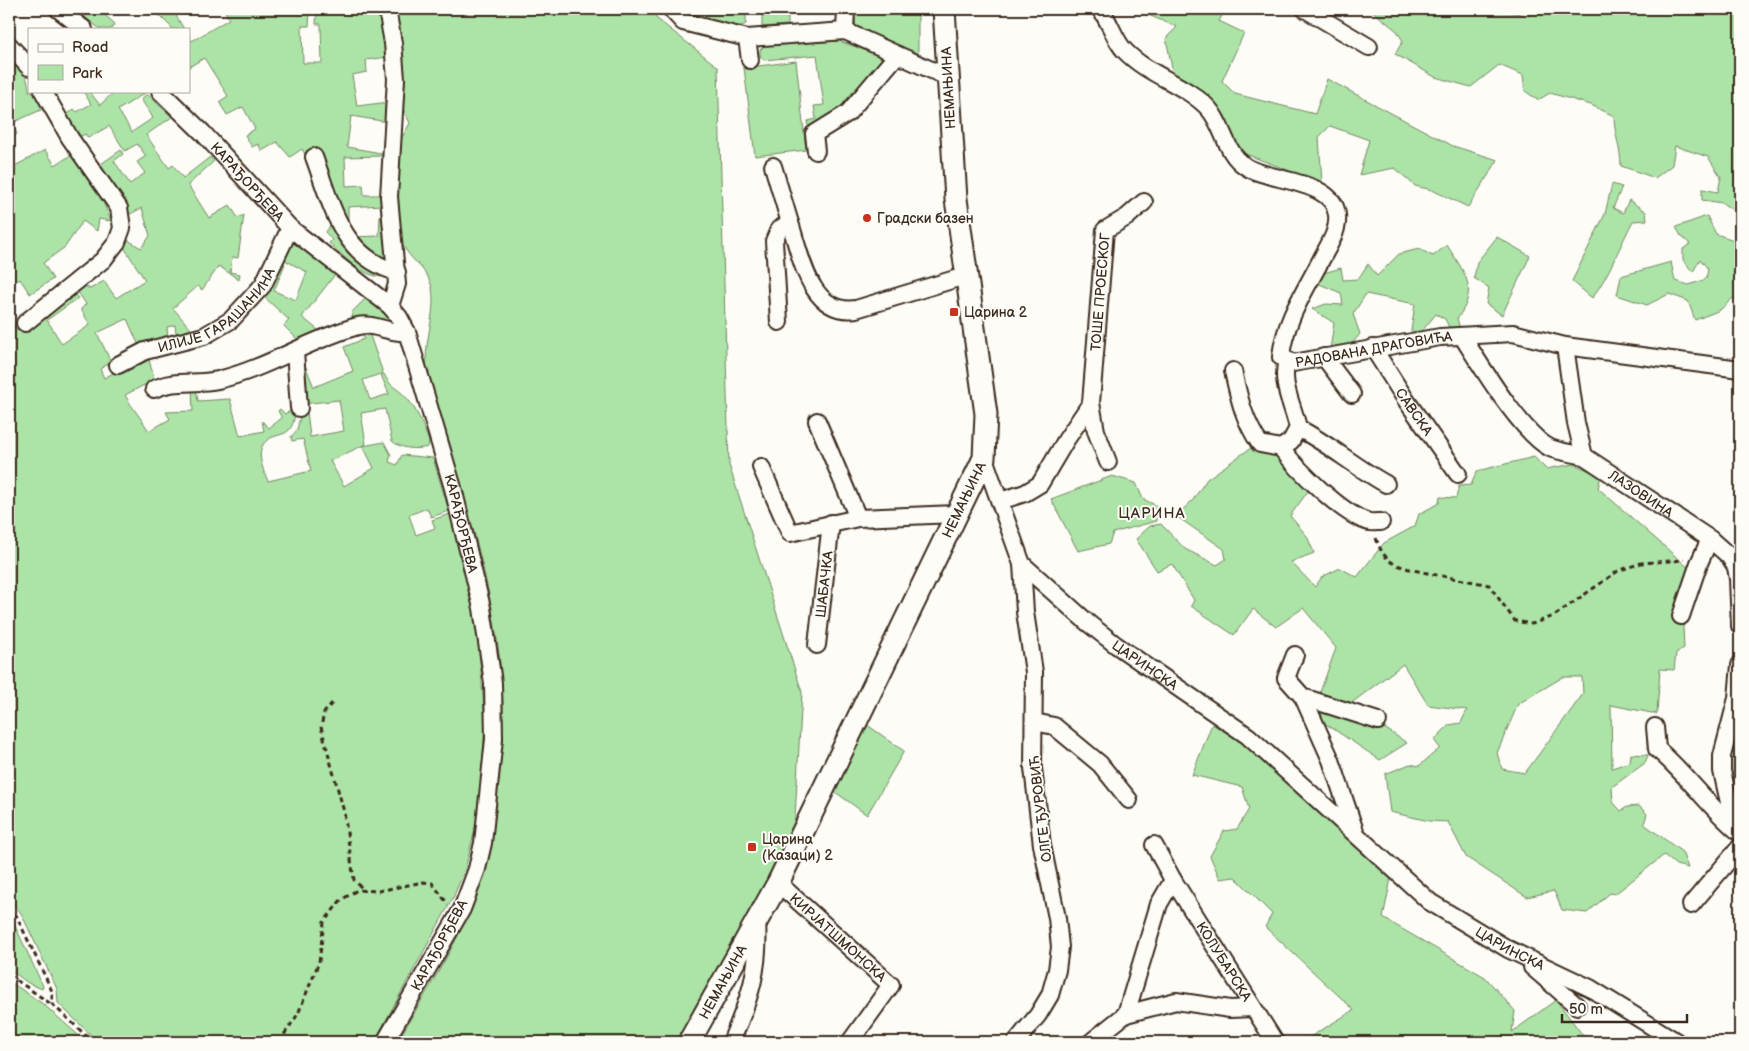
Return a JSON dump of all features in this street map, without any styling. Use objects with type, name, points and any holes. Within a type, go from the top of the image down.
[{"type":"main road","name":"НЕМАЊИНА","points":[[689,1042],[778,883],[984,458],[986,414],[965,276],[947,77],[944,9]]},
{"type":"street","points":[[58,9],[83,28]]},
{"type":"street","points":[[387,9],[393,43],[396,79],[389,197],[397,272],[395,295],[390,306]]},
{"type":"street","points":[[670,9],[683,22],[748,38],[845,31],[947,77]]},
{"type":"street","points":[[845,31],[846,9]]},
{"type":"street","name":"РАДОВАНА ДРАГОВИЋА","points":[[1100,9],[1125,51],[1190,92],[1210,110],[1233,156],[1246,167],[1319,191],[1331,199],[1337,214],[1335,234],[1288,323],[1282,343],[1281,358],[1293,364],[1440,337],[1513,334],[1565,346],[1740,368]]},
{"type":"street","points":[[1305,9],[1369,47]]},
{"type":"street","points":[[748,38],[750,60]]},
{"type":"street","points":[[9,45],[28,66]]},
{"type":"street","points":[[816,151],[814,134],[848,113],[897,55]]},
{"type":"street","points":[[25,323],[102,260],[117,242],[122,228],[119,208],[70,138],[44,92]]},
{"type":"street","name":"КАРАЂОРЂЕВА","points":[[161,92],[203,133],[290,228],[390,306],[399,317],[407,332],[453,488],[482,608],[493,684],[494,739],[483,843],[477,869],[458,915],[385,1042]]},
{"type":"street","points":[[314,157],[335,214],[348,240],[369,261],[381,268],[397,272]]},
{"type":"street","points":[[772,166],[790,223],[817,295],[833,308],[847,310],[856,308],[965,276]]},
{"type":"street","name":"ТОШЕ ПРОЕСКОГ","points":[[1108,462],[1096,431],[1091,403],[1105,230],[1126,217],[1144,202]]},
{"type":"street","points":[[778,322],[774,241],[779,229],[790,223]]},
{"type":"street","name":"ИЛИЈЕ ГАРАШАНИНА","points":[[118,365],[145,351],[204,336],[231,320],[263,285],[290,228]]},
{"type":"street","points":[[154,389],[175,382],[218,380],[359,326],[388,332],[407,332]]},
{"type":"street","points":[[1462,336],[1494,387],[1532,434],[1550,448],[1584,456],[1576,423],[1565,346]]},
{"type":"street","name":"САВСКА","points":[[1374,348],[1406,400],[1458,474]]},
{"type":"street","points":[[295,351],[299,408]]},
{"type":"street","points":[[1324,357],[1352,394]]},
{"type":"street","points":[[1287,360],[1283,374],[1298,428],[1325,442],[1360,469],[1386,484]]},
{"type":"street","points":[[1233,371],[1243,414],[1250,430],[1260,444],[1281,448],[1296,468],[1348,511],[1374,522]]},
{"type":"street","name":"ТОШЕ ПРОЕСКОГ","points":[[1000,502],[1025,493],[1040,484],[1091,403]]},
{"type":"street","points":[[817,421],[858,518]]},
{"type":"street","points":[[1281,448],[1291,441],[1298,428]]},
{"type":"street","name":"ЛАЗОВИНА","points":[[1584,456],[1710,539],[1729,556],[1736,567],[1740,626]]},
{"type":"street","name":"ЦАРИНСКА","points":[[984,458],[1022,564],[1059,599],[1116,645],[1248,736],[1430,902],[1517,953],[1590,988],[1677,1042]]},
{"type":"street","points":[[761,467],[790,533],[858,518],[956,514]]},
{"type":"street","name":"ШАБАЧКА","points":[[816,645],[831,523]]},
{"type":"street","points":[[1681,616],[1699,563],[1710,539]]},
{"type":"street","name":"ОЛГЕ ЂУРОВИЋ","points":[[1016,1042],[1038,1015],[1050,995],[1058,970],[1060,947],[1057,918],[1042,845],[1033,768],[1034,672],[1025,612],[1022,564]]},
{"type":"street","name":"ЦАРИНСКА","points":[[1295,655],[1286,678],[1303,697],[1331,760],[1357,836]]},
{"type":"street","points":[[1740,665],[1739,696],[1722,756],[1722,771],[1730,807],[1740,826]]},
{"type":"street","points":[[1303,697],[1378,721]]},
{"type":"street","points":[[1034,722],[1054,726],[1100,764],[1129,800]]},
{"type":"street","points":[[1655,727],[1656,749],[1673,762],[1720,816],[1740,833]]},
{"type":"street","name":"КОЛУБАРСКА","points":[[1154,845],[1173,880],[1275,1042]]},
{"type":"street","points":[[1691,905],[1740,847]]},
{"type":"street","points":[[1126,1014],[1159,904],[1173,880]]},
{"type":"street","name":"КИРЈАТШМОНСКА","points":[[778,883],[891,985],[850,1042]]},
{"type":"street","name":"НЕМАЊИНА","points":[[731,1042],[755,977],[758,958],[757,921]]},
{"type":"street","points":[[1517,953],[1577,1006]]},
{"type":"street","points":[[1091,1042],[1126,1014],[1176,1001],[1230,1008],[1253,1008]]},
{"type":"path","points":[[1374,522],[1374,533],[1380,550],[1391,562],[1424,572],[1489,585],[1515,621],[1532,624],[1554,616],[1618,571],[1641,563],[1664,560],[1699,563]]},
{"type":"path","points":[[332,703],[324,713],[322,727],[344,812],[354,880],[364,890]]},
{"type":"path","points":[[279,1042],[298,1014],[319,962],[324,922],[342,900],[357,890],[378,891],[423,882],[432,884],[458,915]]},
{"type":"path","points":[[9,906],[16,914],[52,991],[52,1004]]},
{"type":"path","points":[[9,975],[52,1004],[93,1042]]},
{"type":"green space","points":[[98,9],[115,24],[112,28],[99,28],[76,10]]},
{"type":"green space","points":[[153,9],[172,9],[183,28],[172,28]]},
{"type":"green space","points":[[224,9],[310,9],[309,26],[302,26],[303,63],[322,63],[321,24],[316,24],[317,9],[382,9],[388,57],[366,60],[367,72],[352,75],[357,106],[389,102],[388,122],[351,116],[347,147],[381,153],[381,156],[345,157],[346,186],[363,185],[364,195],[382,195],[382,205],[348,207],[348,233],[302,149],[290,157],[277,142],[262,151],[258,144],[252,147],[245,135],[255,129],[243,107],[227,115],[219,102],[228,96],[204,58],[190,66],[190,38],[192,41],[229,19]]},
{"type":"green space","points":[[394,9],[653,9],[656,18],[718,67],[729,465],[802,692],[794,835],[680,1042],[397,1042],[462,928],[483,877],[489,855],[501,763],[503,706],[498,648],[488,590],[474,533],[438,413],[426,364],[433,299],[432,288],[425,272],[405,249],[398,229],[395,200],[397,149],[410,123],[401,105]]},
{"type":"green space","points":[[682,9],[746,9],[746,24],[740,26],[724,25]]},
{"type":"green space","points":[[762,9],[788,9],[788,25],[762,27]]},
{"type":"green space","points":[[854,9],[918,9],[918,61],[856,29]]},
{"type":"green space","points":[[1134,9],[1226,9],[1219,21],[1244,33],[1222,81],[1235,94],[1315,114],[1327,79],[1453,146],[1498,160],[1468,207],[1432,190],[1415,186],[1395,168],[1359,175],[1369,140],[1330,126],[1319,137],[1322,183],[1240,152],[1208,99],[1173,73],[1166,38],[1177,27]]},
{"type":"green space","points":[[1370,9],[1496,9],[1529,16],[1534,9],[1740,9],[1740,208],[1731,209],[1722,203],[1702,200],[1702,189],[1718,192],[1721,177],[1708,157],[1675,146],[1672,165],[1655,178],[1621,166],[1614,116],[1591,105],[1550,93],[1538,100],[1525,91],[1523,75],[1499,65],[1471,87],[1435,77],[1395,54],[1403,41],[1397,31]]},
{"type":"green space","points":[[839,41],[884,57],[875,67],[874,75],[858,88],[847,105],[811,128],[807,124],[808,121],[816,119],[814,106],[824,105],[817,55],[764,60],[760,56],[760,50],[764,46]]},
{"type":"green space","points":[[9,54],[23,71],[28,82],[28,92],[34,92],[43,109],[12,123],[17,134],[9,139]]},
{"type":"green space","points":[[796,61],[806,150],[755,156],[744,68]]},
{"type":"green space","points":[[84,92],[90,92],[100,105],[114,92],[145,93],[118,110],[132,132],[153,118],[141,99],[147,94],[172,117],[146,135],[169,168],[173,165],[183,178],[210,157],[214,161],[188,185],[209,218],[230,205],[238,218],[244,215],[238,258],[232,257],[230,272],[240,274],[239,280],[219,266],[202,290],[198,286],[173,308],[195,334],[176,333],[175,325],[167,327],[168,340],[140,348],[127,319],[97,333],[111,362],[100,369],[104,378],[148,355],[154,380],[125,395],[149,431],[170,419],[166,412],[193,411],[192,389],[196,389],[198,401],[230,399],[240,436],[264,431],[262,421],[269,428],[282,418],[278,411],[280,409],[285,414],[295,408],[294,420],[290,429],[273,437],[263,445],[260,456],[261,462],[268,481],[311,471],[303,439],[292,441],[291,437],[297,430],[301,412],[307,411],[310,437],[344,431],[339,400],[302,404],[300,367],[305,365],[314,387],[353,371],[344,347],[364,339],[362,331],[368,330],[383,373],[363,380],[370,400],[389,394],[381,375],[384,374],[391,384],[413,406],[429,442],[428,447],[423,448],[414,449],[400,446],[392,441],[385,409],[361,413],[366,444],[330,461],[344,486],[374,468],[363,446],[384,442],[391,455],[389,462],[397,465],[402,455],[433,458],[449,511],[431,517],[427,508],[409,515],[416,535],[435,528],[432,520],[450,514],[474,602],[485,723],[479,814],[465,869],[453,898],[374,1042],[98,1042],[58,1003],[57,989],[21,913],[9,899],[9,319],[17,330],[72,290],[78,298],[47,320],[62,344],[90,325],[81,309],[86,304],[75,288],[81,284],[90,289],[104,281],[116,298],[145,280],[122,244],[126,239],[141,248],[150,236],[142,208],[128,215],[98,166],[121,150],[123,154],[114,161],[130,184],[145,173],[137,162],[146,156],[137,144],[125,151],[109,126],[88,138],[85,134],[76,139],[63,118],[74,109],[77,112],[91,104]]},
{"type":"green space","points":[[45,150],[55,165],[75,153],[100,194],[111,221],[99,219],[97,231],[83,221],[65,247],[43,263],[53,279],[30,294],[20,279],[9,286],[9,169]]},
{"type":"green space","points":[[1612,184],[1622,187],[1613,208],[1623,213],[1629,200],[1646,212],[1647,220],[1633,221],[1609,270],[1592,298],[1572,281],[1605,214]]},
{"type":"green space","points":[[380,215],[383,215],[391,264],[351,237],[379,236]]},
{"type":"green space","points":[[1707,216],[1716,234],[1740,242],[1740,301],[1733,298],[1720,310],[1695,320],[1688,301],[1669,294],[1647,305],[1617,295],[1621,276],[1671,262],[1675,281],[1689,285],[1706,279],[1708,269],[1700,259],[1693,272],[1683,260],[1683,249],[1690,244],[1681,236],[1676,227]]},
{"type":"green space","points":[[331,225],[387,274],[382,277],[375,276],[347,260],[329,243],[332,240],[325,232]]},
{"type":"green space","points":[[1497,237],[1530,256],[1502,315],[1486,304],[1489,288],[1474,278],[1477,262]]},
{"type":"green space","points":[[295,238],[337,272],[302,317],[323,334],[294,343],[297,339],[284,326],[289,320],[261,294],[280,260],[285,264],[274,291],[296,300],[307,272],[281,258]]},
{"type":"green space","points":[[1447,245],[1467,281],[1468,298],[1457,319],[1460,328],[1450,329],[1445,319],[1436,314],[1421,332],[1411,331],[1415,304],[1366,294],[1353,314],[1360,334],[1351,345],[1330,350],[1334,323],[1312,309],[1326,304],[1343,305],[1341,293],[1317,283],[1320,274],[1341,268],[1343,280],[1358,279],[1368,264],[1377,276],[1399,254],[1419,249],[1433,256]]},
{"type":"green space","points":[[367,297],[388,315],[395,325],[346,325],[353,315],[351,313]]},
{"type":"green space","points":[[1255,445],[1277,456],[1311,487],[1290,516],[1307,536],[1314,553],[1291,562],[1315,587],[1322,577],[1340,568],[1357,577],[1384,543],[1415,526],[1419,514],[1439,503],[1440,497],[1456,498],[1459,486],[1471,485],[1477,471],[1534,457],[1546,469],[1574,464],[1601,476],[1598,488],[1691,570],[1683,627],[1684,648],[1676,653],[1674,670],[1660,669],[1657,714],[1611,705],[1612,768],[1630,762],[1631,754],[1648,755],[1645,763],[1612,787],[1613,802],[1621,811],[1627,807],[1639,806],[1647,814],[1644,824],[1682,852],[1688,868],[1676,865],[1664,855],[1615,894],[1610,893],[1587,913],[1562,910],[1554,891],[1527,897],[1466,857],[1448,822],[1429,821],[1390,812],[1385,774],[1410,764],[1419,766],[1440,748],[1434,740],[1449,725],[1461,723],[1467,710],[1428,705],[1403,664],[1349,705],[1319,695],[1336,648],[1303,608],[1276,627],[1253,609],[1234,635],[1191,606],[1194,600],[1172,564],[1157,571],[1136,539],[1150,526],[1161,524],[1185,549],[1217,565],[1226,559],[1224,549],[1176,516],[1193,500],[1207,479]],"holes":[[[1563,677],[1582,677],[1583,694],[1525,773],[1502,769],[1497,753],[1518,704]]]},
{"type":"green space","points":[[1112,476],[1136,483],[1143,499],[1157,506],[1156,521],[1113,533],[1109,544],[1078,551],[1051,499]]},
{"type":"green space","points":[[1321,710],[1386,729],[1407,743],[1380,760],[1320,720]]},
{"type":"green space","points":[[866,724],[904,751],[867,815],[831,789]]},
{"type":"green space","points":[[1212,724],[1255,750],[1391,878],[1383,918],[1485,977],[1515,1011],[1512,1032],[1556,1000],[1588,1042],[1302,1042],[1354,1010],[1265,927],[1272,914],[1235,877],[1220,879],[1210,856],[1224,831],[1237,829],[1249,809],[1242,787],[1192,775]]},
{"type":"green space","points":[[1740,730],[1740,779],[1733,776],[1734,744]]},
{"type":"green space","points":[[9,913],[43,986],[42,989],[28,983],[9,969]]},
{"type":"green space","points":[[9,981],[43,1004],[86,1042],[9,1042]]},
{"type":"place","name":"Градски базен","points":[[867,218]]},
{"type":"place","name":"Царина 2","points":[[954,312]]},
{"type":"place","name":"Царина (Казаци) 2","points":[[752,847]]},
{"type":"district","name":"ЦАРИНА","points":[[1152,513]]}]
